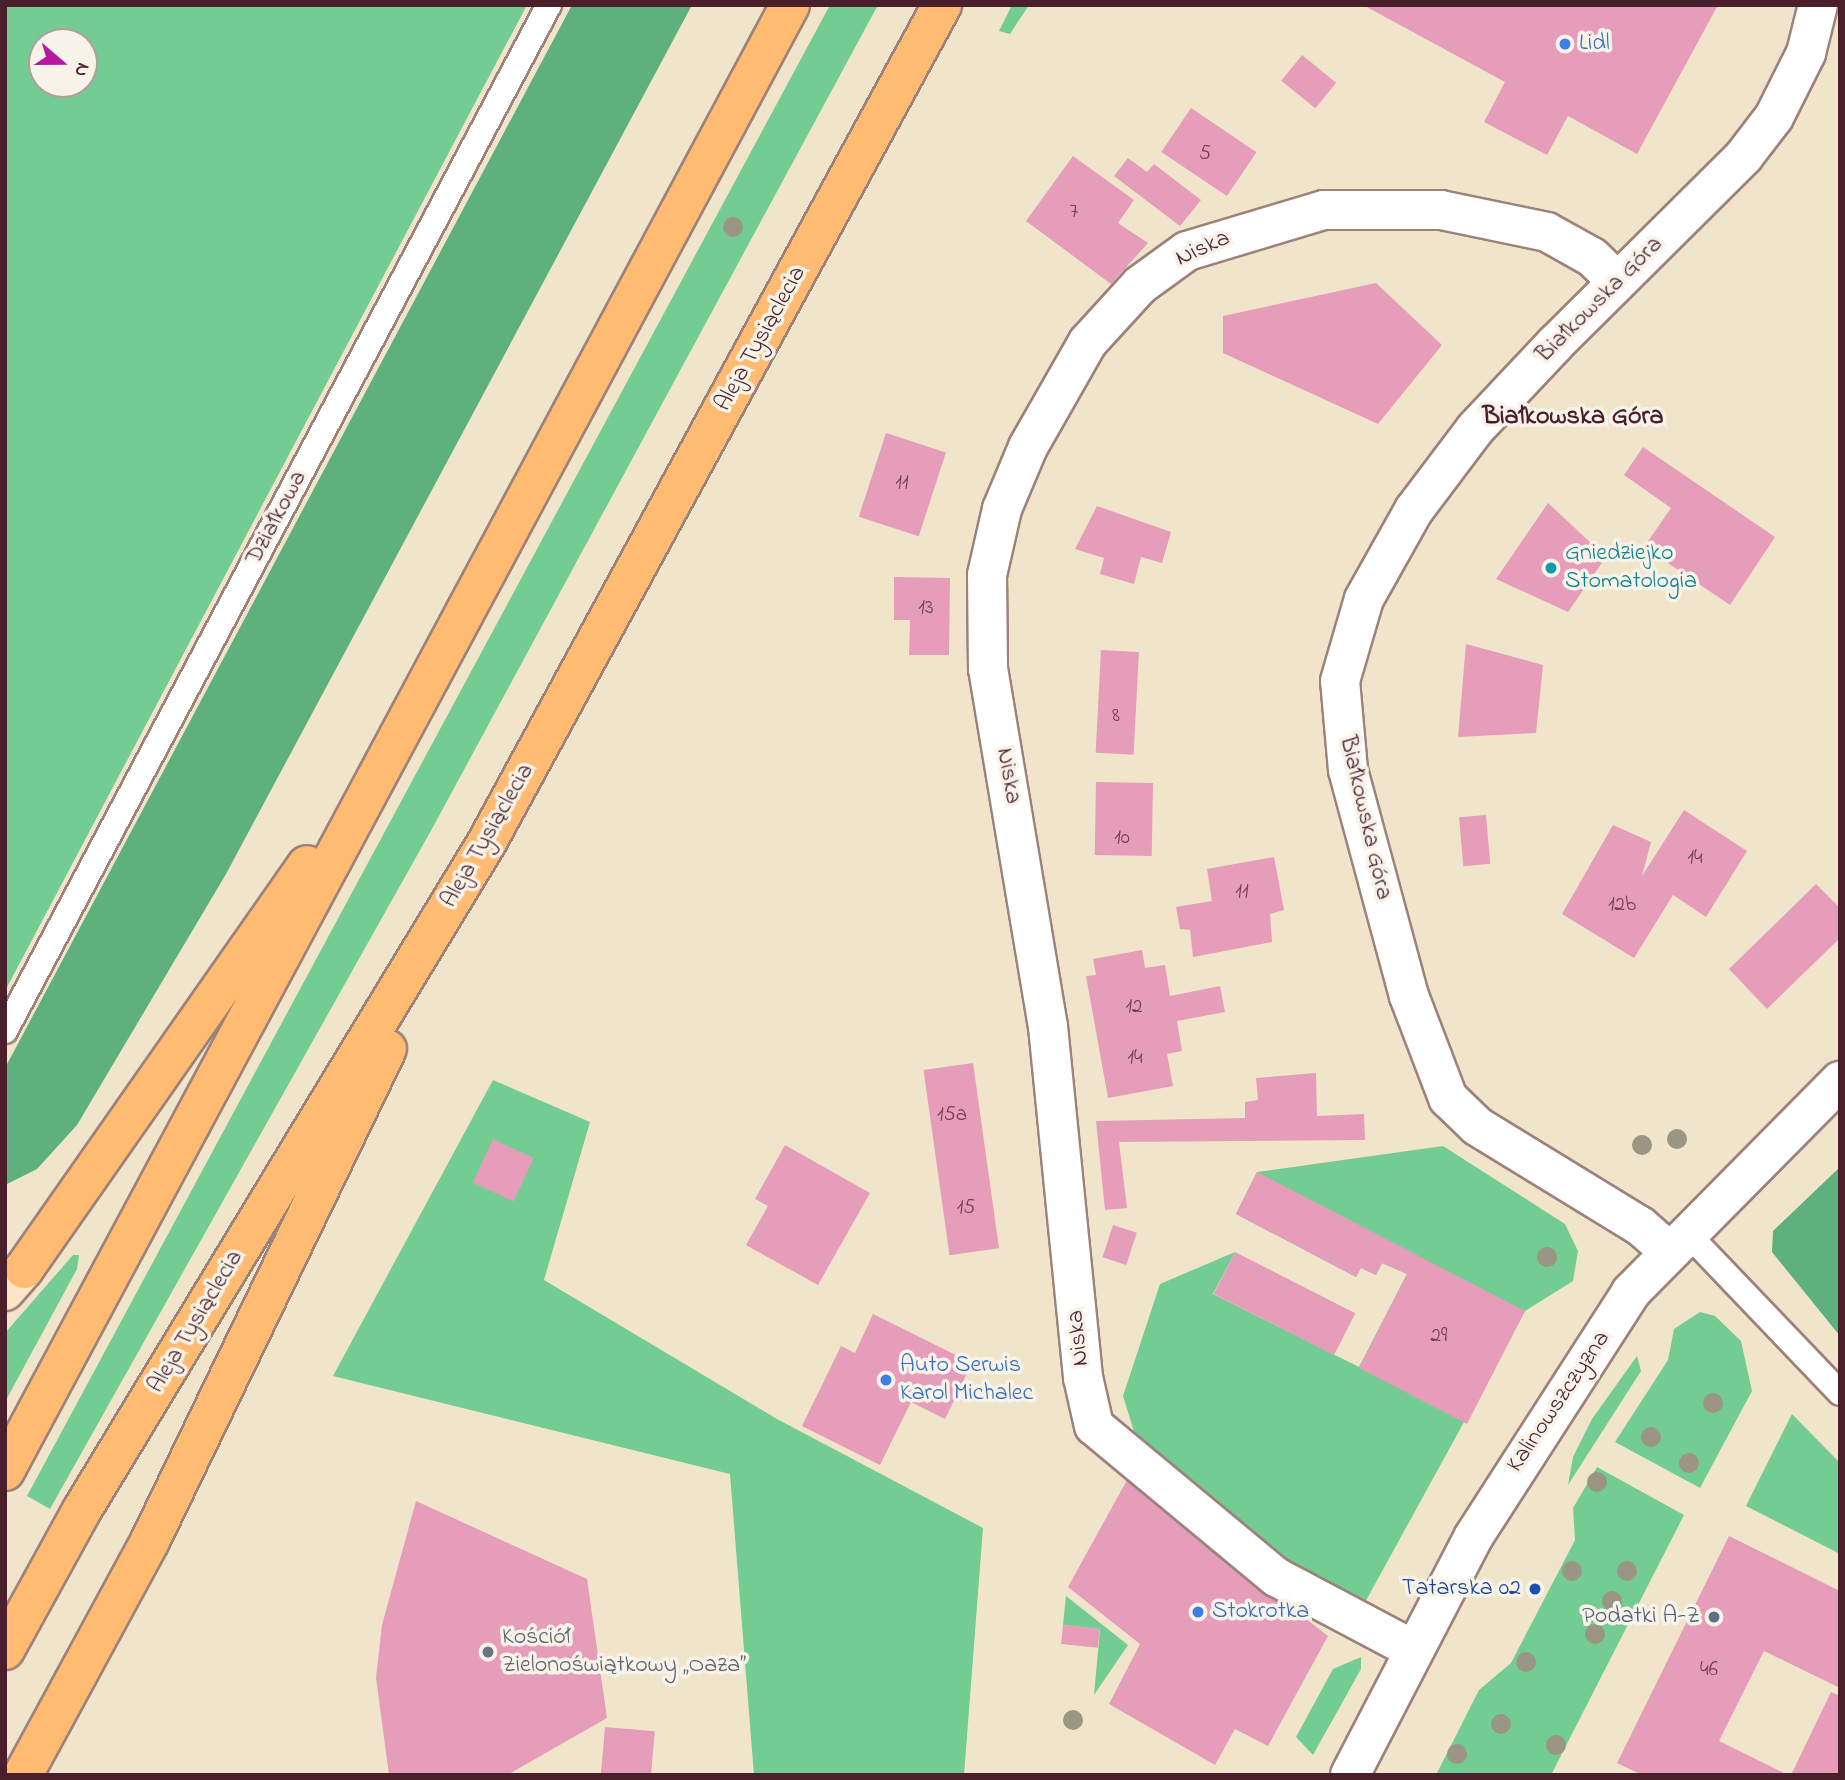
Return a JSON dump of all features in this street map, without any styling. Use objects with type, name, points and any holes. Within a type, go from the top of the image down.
[{"type":"main road","points":[[5,1471],[790,5]]},
{"type":"main road","name":"Aleja Tysiąclecia","points":[[5,1650],[82,1510],[487,842],[942,5]]},
{"type":"main road","points":[[11,1272],[409,720]]},
{"type":"main road","points":[[23,1775],[150,1541],[487,842]]},
{"type":"street","name":"Białkowska Góra","points":[[1678,1242],[1640,1226],[1477,1126],[1448,1098],[1427,1053],[1348,770],[1342,703],[1347,640],[1386,554],[1414,510],[1475,429],[1617,281],[1744,156],[1774,117],[1806,53],[1818,5]]},
{"type":"street","name":"Niska","points":[[1414,1650],[1276,1577],[1094,1426],[1083,1377],[1048,1027],[988,669],[988,575],[1002,509],[1028,447],[1088,342],[1140,285],[1187,251],[1324,210],[1441,210],[1547,232],[1592,257],[1617,281]]},
{"type":"street","name":"Kalinowszczyzna","points":[[1350,1775],[1414,1650],[1519,1460],[1631,1292],[1840,1081]]},
{"type":"lane","name":"Działkowa","points":[[5,1031],[548,5]]},
{"type":"lane","points":[[1678,1242],[1840,1393]]},
{"type":"green space","points":[[5,5],[527,5],[5,991]]},
{"type":"green space","points":[[572,5],[692,5],[226,874],[77,1125],[37,1169],[5,1185],[5,1068]]},
{"type":"green space","points":[[830,5],[878,5],[433,827],[50,1509],[27,1496]]},
{"type":"green space","points":[[1012,5],[1029,5],[1010,34],[999,31]]},
{"type":"green space","points":[[493,1080],[590,1122],[544,1280],[777,1419],[983,1528],[964,1775],[754,1775],[730,1474],[333,1376]]},
{"type":"green space","points":[[1443,1146],[1565,1224],[1578,1251],[1573,1281],[1525,1311],[1363,1606],[1289,1565],[1138,1444],[1123,1396],[1160,1284],[1235,1252],[1213,1294],[1359,1367],[1407,1274],[1382,1263],[1376,1275],[1361,1268],[1356,1277],[1236,1214],[1257,1172]]},
{"type":"green space","points":[[1840,1167],[1840,1336],[1772,1252],[1773,1231]]},
{"type":"green space","points":[[73,1255],[79,1255],[77,1269],[5,1402],[5,1333]]},
{"type":"green space","points":[[1700,1312],[1715,1316],[1741,1341],[1752,1391],[1700,1488],[1615,1442],[1668,1360],[1674,1329]]},
{"type":"green space","points":[[1637,1356],[1641,1371],[1568,1485],[1573,1457],[1592,1419]]},
{"type":"green space","points":[[1792,1414],[1840,1463],[1840,1554],[1746,1506]]},
{"type":"green space","points":[[1597,1467],[1684,1515],[1551,1775],[1436,1775],[1479,1690],[1511,1663],[1575,1540],[1573,1508]]},
{"type":"green space","points":[[1066,1596],[1128,1645],[1094,1695],[1100,1629],[1063,1625]]},
{"type":"green space","points":[[1361,1657],[1361,1669],[1313,1755],[1296,1737],[1333,1669]]},
{"type":"building","name":"Lidl","points":[[1363,5],[1718,5],[1637,154],[1568,116],[1547,155],[1484,122],[1505,82]]},
{"type":"building","points":[[1302,55],[1336,83],[1315,108],[1281,81]]},
{"type":"building","points":[[1191,108],[1256,152],[1227,196],[1161,152]]},
{"type":"building","points":[[1073,156],[1134,200],[1118,223],[1148,243],[1111,284],[1026,221]]},
{"type":"building","points":[[1128,158],[1147,172],[1154,164],[1201,200],[1180,226],[1114,176]]},
{"type":"building","points":[[1376,283],[1442,345],[1378,424],[1223,353],[1223,316]]},
{"type":"building","points":[[886,433],[946,452],[919,536],[859,517]]},
{"type":"building","points":[[1643,447],[1775,537],[1730,605],[1644,547],[1671,508],[1624,475]]},
{"type":"building","name":"Gniedziejko Stomatologia","points":[[1548,503],[1606,557],[1568,612],[1496,579]]},
{"type":"building","points":[[1097,506],[1171,532],[1162,563],[1141,557],[1134,584],[1100,574],[1104,558],[1075,549]]},
{"type":"building","points":[[894,577],[950,578],[949,655],[909,655],[910,620],[894,620]]},
{"type":"building","points":[[1466,644],[1543,665],[1536,733],[1458,737]]},
{"type":"building","points":[[1101,650],[1139,652],[1134,755],[1096,753]]},
{"type":"building","points":[[1096,782],[1153,783],[1152,856],[1095,855]]},
{"type":"building","points":[[1684,810],[1747,851],[1706,917],[1673,895],[1634,958],[1562,914],[1613,825],[1651,842],[1642,876]]},
{"type":"building","points":[[1486,815],[1490,864],[1463,866],[1459,817]]},
{"type":"building","points":[[1274,857],[1284,910],[1270,914],[1272,942],[1193,957],[1190,930],[1180,929],[1176,907],[1212,901],[1207,869]]},
{"type":"building","points":[[1816,884],[1840,908],[1840,938],[1767,1009],[1729,969]]},
{"type":"building","points":[[1142,950],[1145,968],[1165,965],[1170,996],[1220,986],[1225,1012],[1177,1021],[1182,1051],[1167,1054],[1173,1086],[1108,1098],[1086,976],[1096,975],[1093,959]]},
{"type":"building","points":[[973,1063],[999,1248],[950,1255],[923,1070]]},
{"type":"building","points":[[1316,1073],[1317,1116],[1364,1114],[1365,1140],[1119,1142],[1127,1208],[1105,1210],[1096,1121],[1245,1118],[1245,1102],[1258,1100],[1256,1078]]},
{"type":"building","points":[[493,1139],[534,1158],[513,1202],[473,1183]]},
{"type":"building","points":[[785,1145],[870,1193],[818,1285],[746,1245],[768,1206],[755,1199]]},
{"type":"building","points":[[1257,1172],[1525,1311],[1467,1424],[1359,1368],[1407,1274],[1382,1263],[1376,1275],[1361,1268],[1356,1277],[1236,1214]]},
{"type":"building","points":[[1113,1225],[1137,1233],[1126,1265],[1102,1257]]},
{"type":"building","points":[[1235,1252],[1355,1313],[1334,1355],[1214,1294]]},
{"type":"building","points":[[873,1314],[972,1363],[945,1419],[911,1402],[880,1465],[802,1426],[841,1346],[855,1353]]},
{"type":"building","name":"Stokrotka","points":[[1127,1480],[1328,1636],[1268,1746],[1235,1729],[1215,1765],[1109,1704],[1140,1644],[1068,1587]]},
{"type":"building","name":"Kościół Zielonoświątkowy „Oaza”","points":[[416,1501],[587,1579],[607,1718],[507,1775],[389,1775],[376,1678],[382,1625]]},
{"type":"building","points":[[1729,1536],[1840,1591],[1840,1688],[1764,1651],[1719,1741],[1788,1775],[1642,1775],[1617,1763]]},
{"type":"building","points":[[1063,1625],[1100,1629],[1098,1648],[1061,1644]]},
{"type":"building","points":[[1831,1692],[1840,1696],[1840,1775],[1791,1775]]},
{"type":"building","points":[[605,1727],[655,1731],[651,1775],[601,1775]]},
{"type":"place","name":"Lidl","points":[[1565,44]]},
{"type":"place","name":"Gniedziejko Stomatologia","points":[[1551,568]]},
{"type":"place","name":"Auto Serwis Karol Michalec","points":[[886,1380]]},
{"type":"place","name":"Tatarska 02","points":[[1535,1589]]},
{"type":"place","name":"Stokrotka","points":[[1198,1612]]},
{"type":"place","name":"Podatki A-Z","points":[[1714,1617]]},
{"type":"place","name":"Kościół Zielonoświątkowy „Oaza”","points":[[488,1652]]},
{"type":"district","name":"Białkowska Góra","points":[[1573,418]]}]
